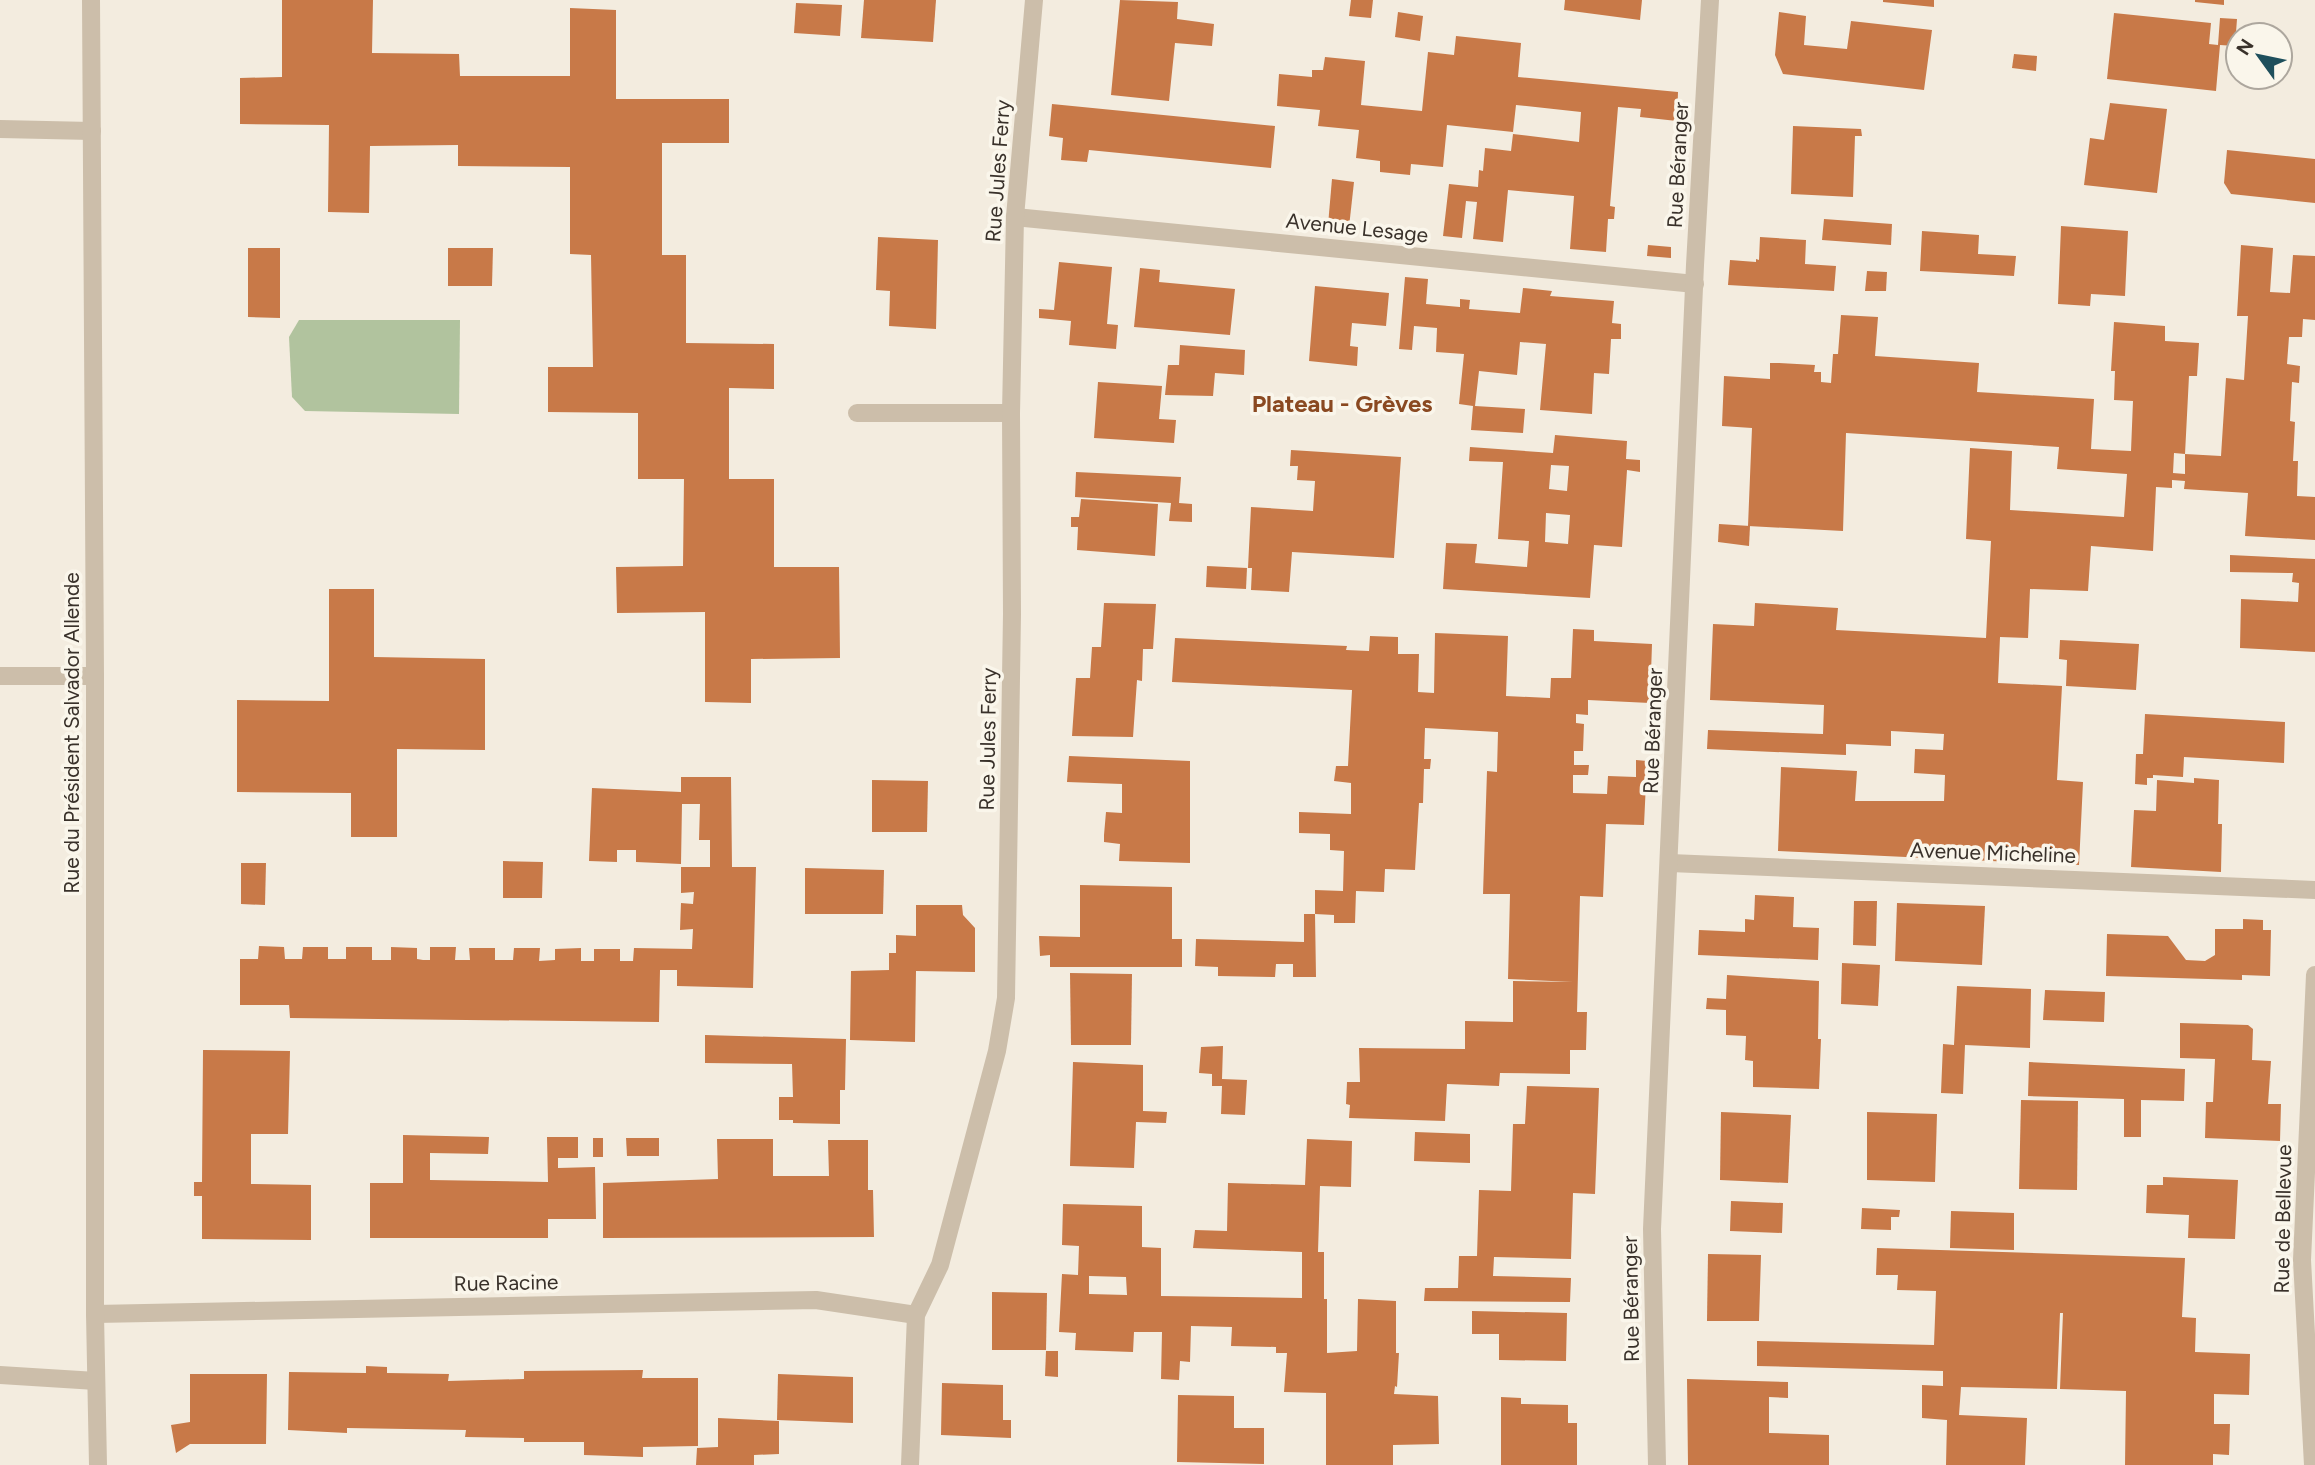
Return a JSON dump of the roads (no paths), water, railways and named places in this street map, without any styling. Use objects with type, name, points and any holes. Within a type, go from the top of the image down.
[{"type":"street","name":"Rue du Président Salvador Allende","points":[[91,0],[96,676],[95,1314],[98,1465]]},
{"type":"street","name":"Rue Jules Ferry","points":[[910,1465],[916,1315],[940,1265],[998,1051],[1006,998],[1015,217],[1034,0]]},
{"type":"street","name":"Rue Béranger","points":[[1657,1465],[1652,1229],[1710,0]]},
{"type":"street","points":[[0,129],[92,131]]},
{"type":"street","name":"Avenue Lesage","points":[[1015,217],[1695,284]]},
{"type":"street","points":[[857,413],[1011,413]]},
{"type":"street","points":[[0,676],[96,676]]},
{"type":"street","name":"Avenue Micheline","points":[[1670,863],[2315,890]]},
{"type":"street","name":"Rue de Bellevue","points":[[2313,1465],[2302,1260],[2309,1219],[2315,975]]},
{"type":"street","name":"Rue Racine","points":[[95,1314],[816,1300],[916,1315]]},
{"type":"street","points":[[0,1376],[96,1381]]},
{"type":"district","name":"Plateau - Grèves","points":[[1342,404]]}]
